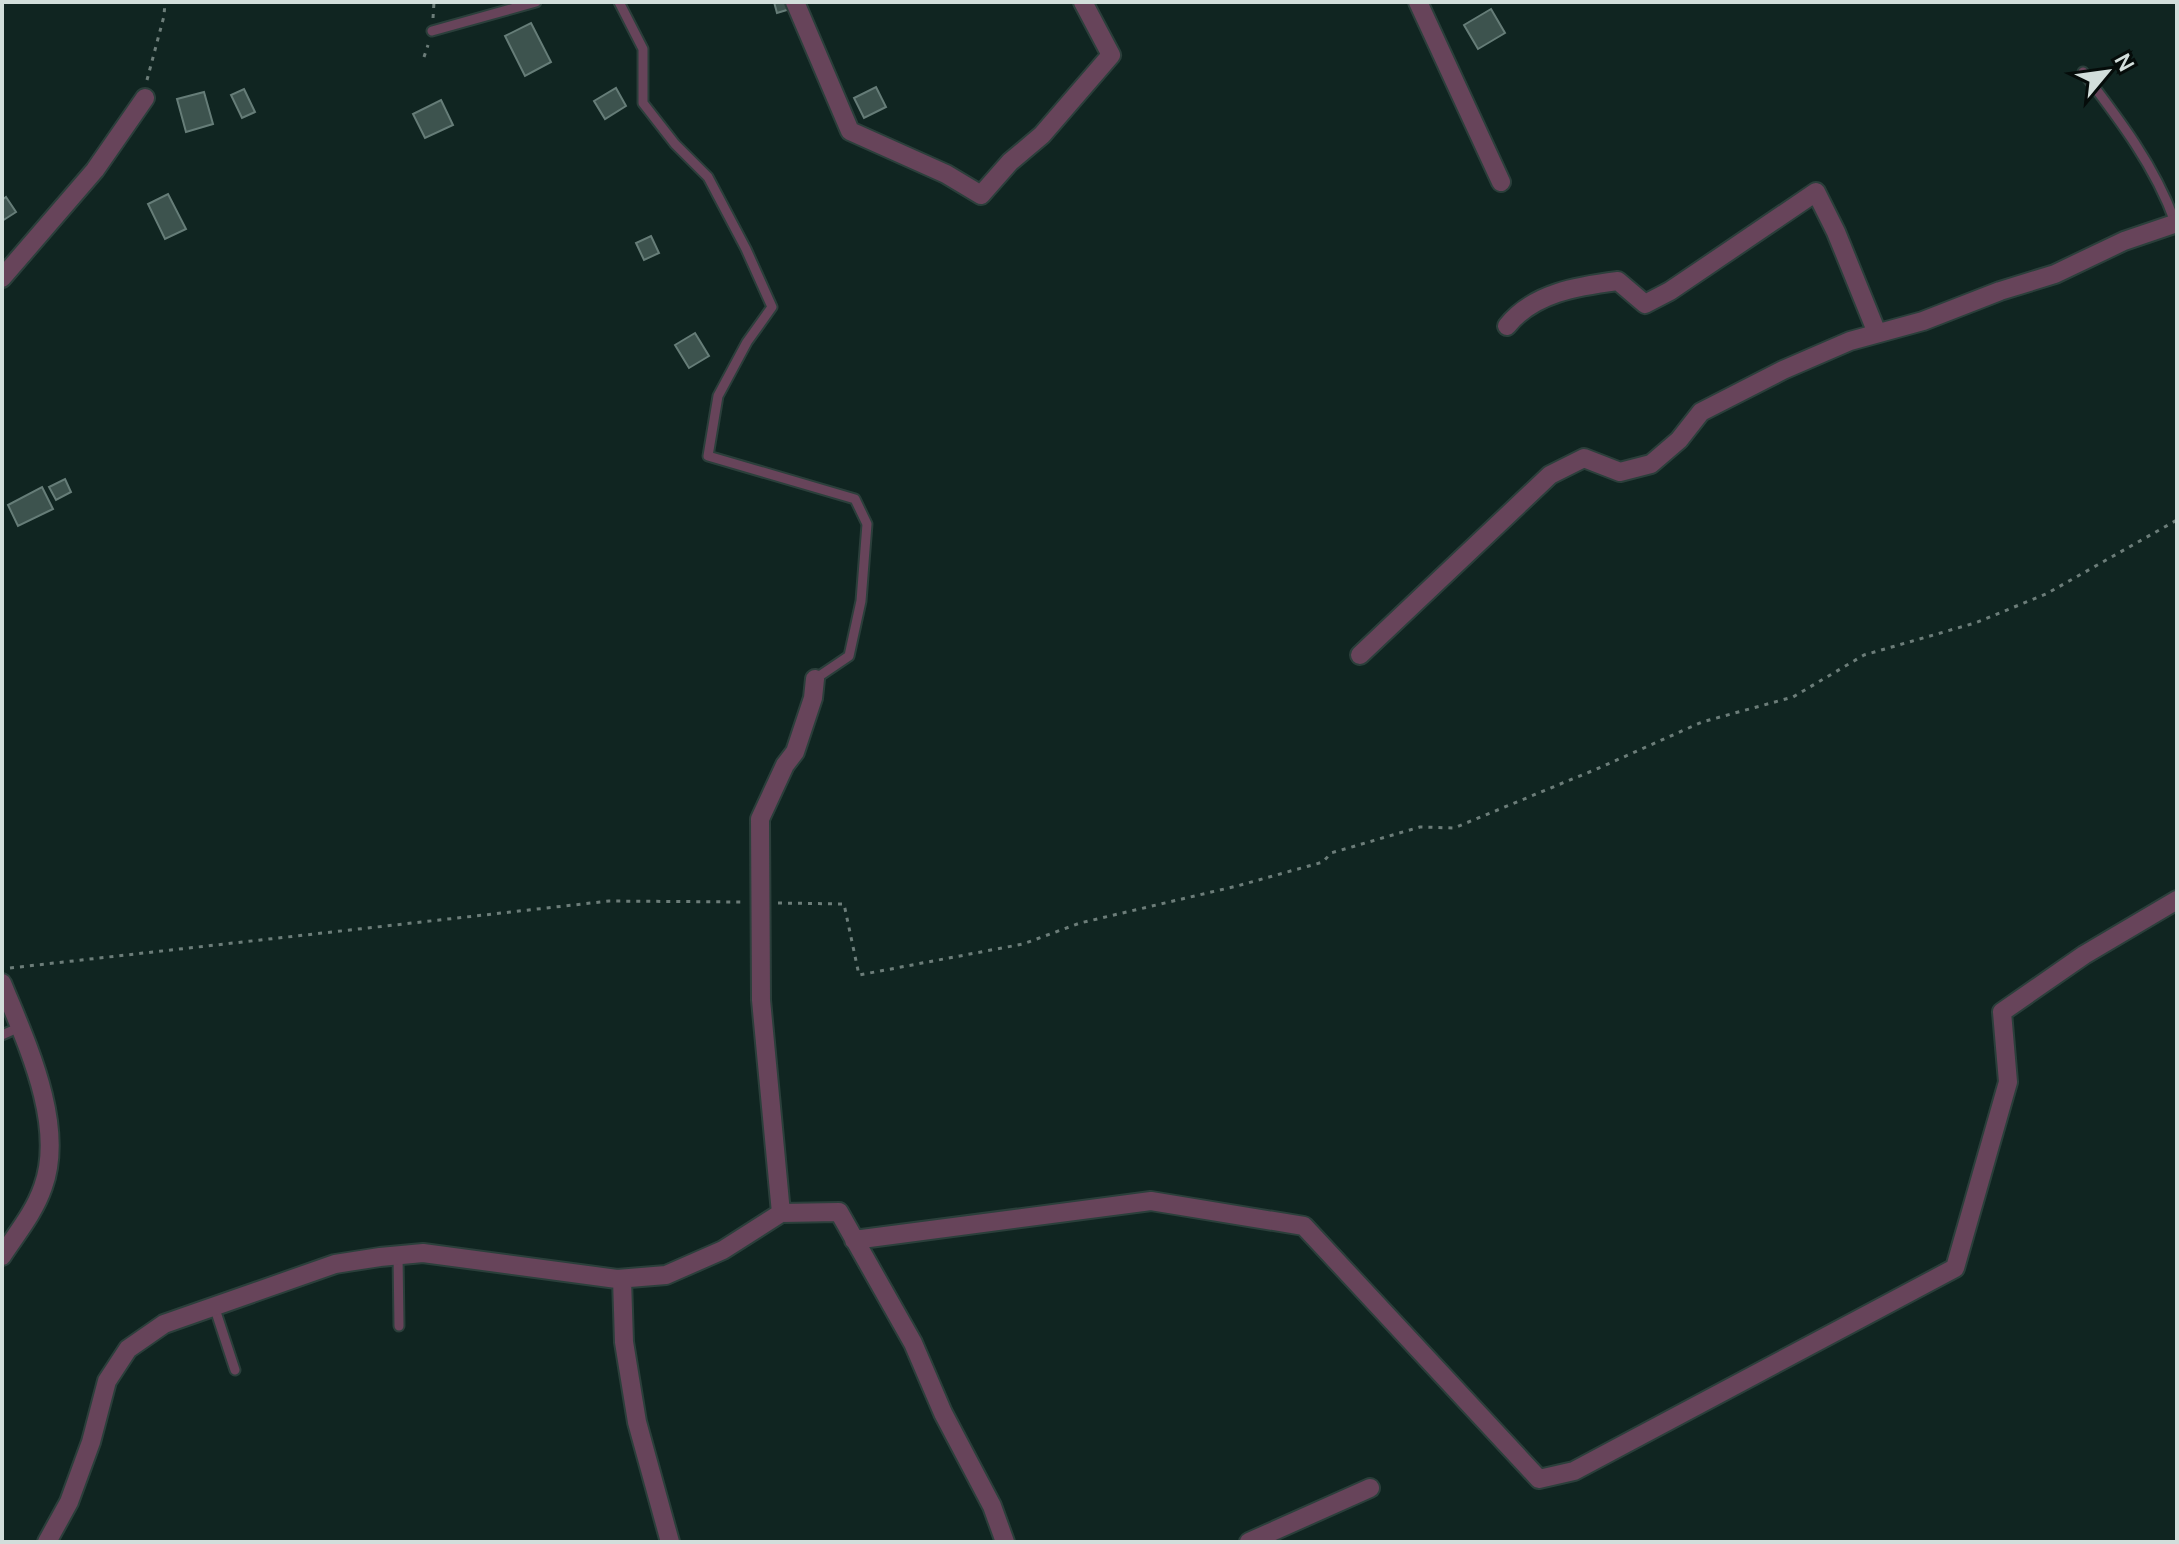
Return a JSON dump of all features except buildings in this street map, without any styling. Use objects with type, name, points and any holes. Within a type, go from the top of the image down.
[{"type":"street","points":[[795,2],[850,131],[946,174],[981,195],[1010,162],[1042,135],[1111,55],[1083,2]]},
{"type":"street","points":[[1418,2],[1501,182]]},
{"type":"street","points":[[2,278],[95,170],[145,98]]},
{"type":"street","points":[[1507,326],[1517,314],[1552,295],[1577,286],[1618,281],[1645,304],[1670,291],[1816,192],[1836,232],[1877,333]]},
{"type":"street","points":[[1360,655],[1550,475],[1584,458],[1620,472],[1651,464],[1679,440],[1701,412],[1783,370],[1850,341],[1923,321],[2000,291],[2055,274],[2124,241],[2176,222]]},
{"type":"street","points":[[781,1213],[761,1000],[760,819],[785,765],[795,752],[813,698],[815,679]]},
{"type":"street","points":[[854,1240],[1151,1201],[1304,1226],[1539,1479],[1574,1471],[1955,1268],[2008,1082],[2002,1012],[2084,955],[2177,900]]},
{"type":"street","points":[[2,983],[20,1027],[47,1116],[50,1156],[44,1185],[28,1220],[2,1256]]},
{"type":"street","points":[[47,1542],[69,1502],[91,1442],[107,1381],[128,1349],[164,1324],[335,1264],[398,1255],[423,1253],[622,1279],[666,1275],[723,1250],[781,1213],[839,1212],[913,1343],[943,1413],[992,1506],[1005,1542]]},
{"type":"street","points":[[622,1279],[624,1342],[637,1422],[670,1542]]},
{"type":"street","points":[[1249,1542],[1370,1488]]},
{"type":"lane","points":[[432,31],[536,2]]},
{"type":"lane","points":[[619,2],[643,49],[643,103],[675,144],[708,177],[772,307],[747,342],[718,396],[708,456],[855,499],[867,524],[861,601],[849,656],[815,679]]},
{"type":"lane","points":[[2083,72],[2128,130],[2167,199],[2176,222]]},
{"type":"lane","points":[[2,1035],[20,1027]]},
{"type":"lane","points":[[398,1255],[399,1326]]},
{"type":"lane","points":[[214,1306],[235,1370]]},
{"type":"path","points":[[145,98],[165,2]]},
{"type":"path","points":[[2,969],[609,901],[844,904],[859,975],[1023,944],[1080,923],[1323,862],[1331,853],[1420,827],[1454,828],[1702,722],[1793,697],[1864,655],[1975,623],[2046,594],[2177,520]]}]
